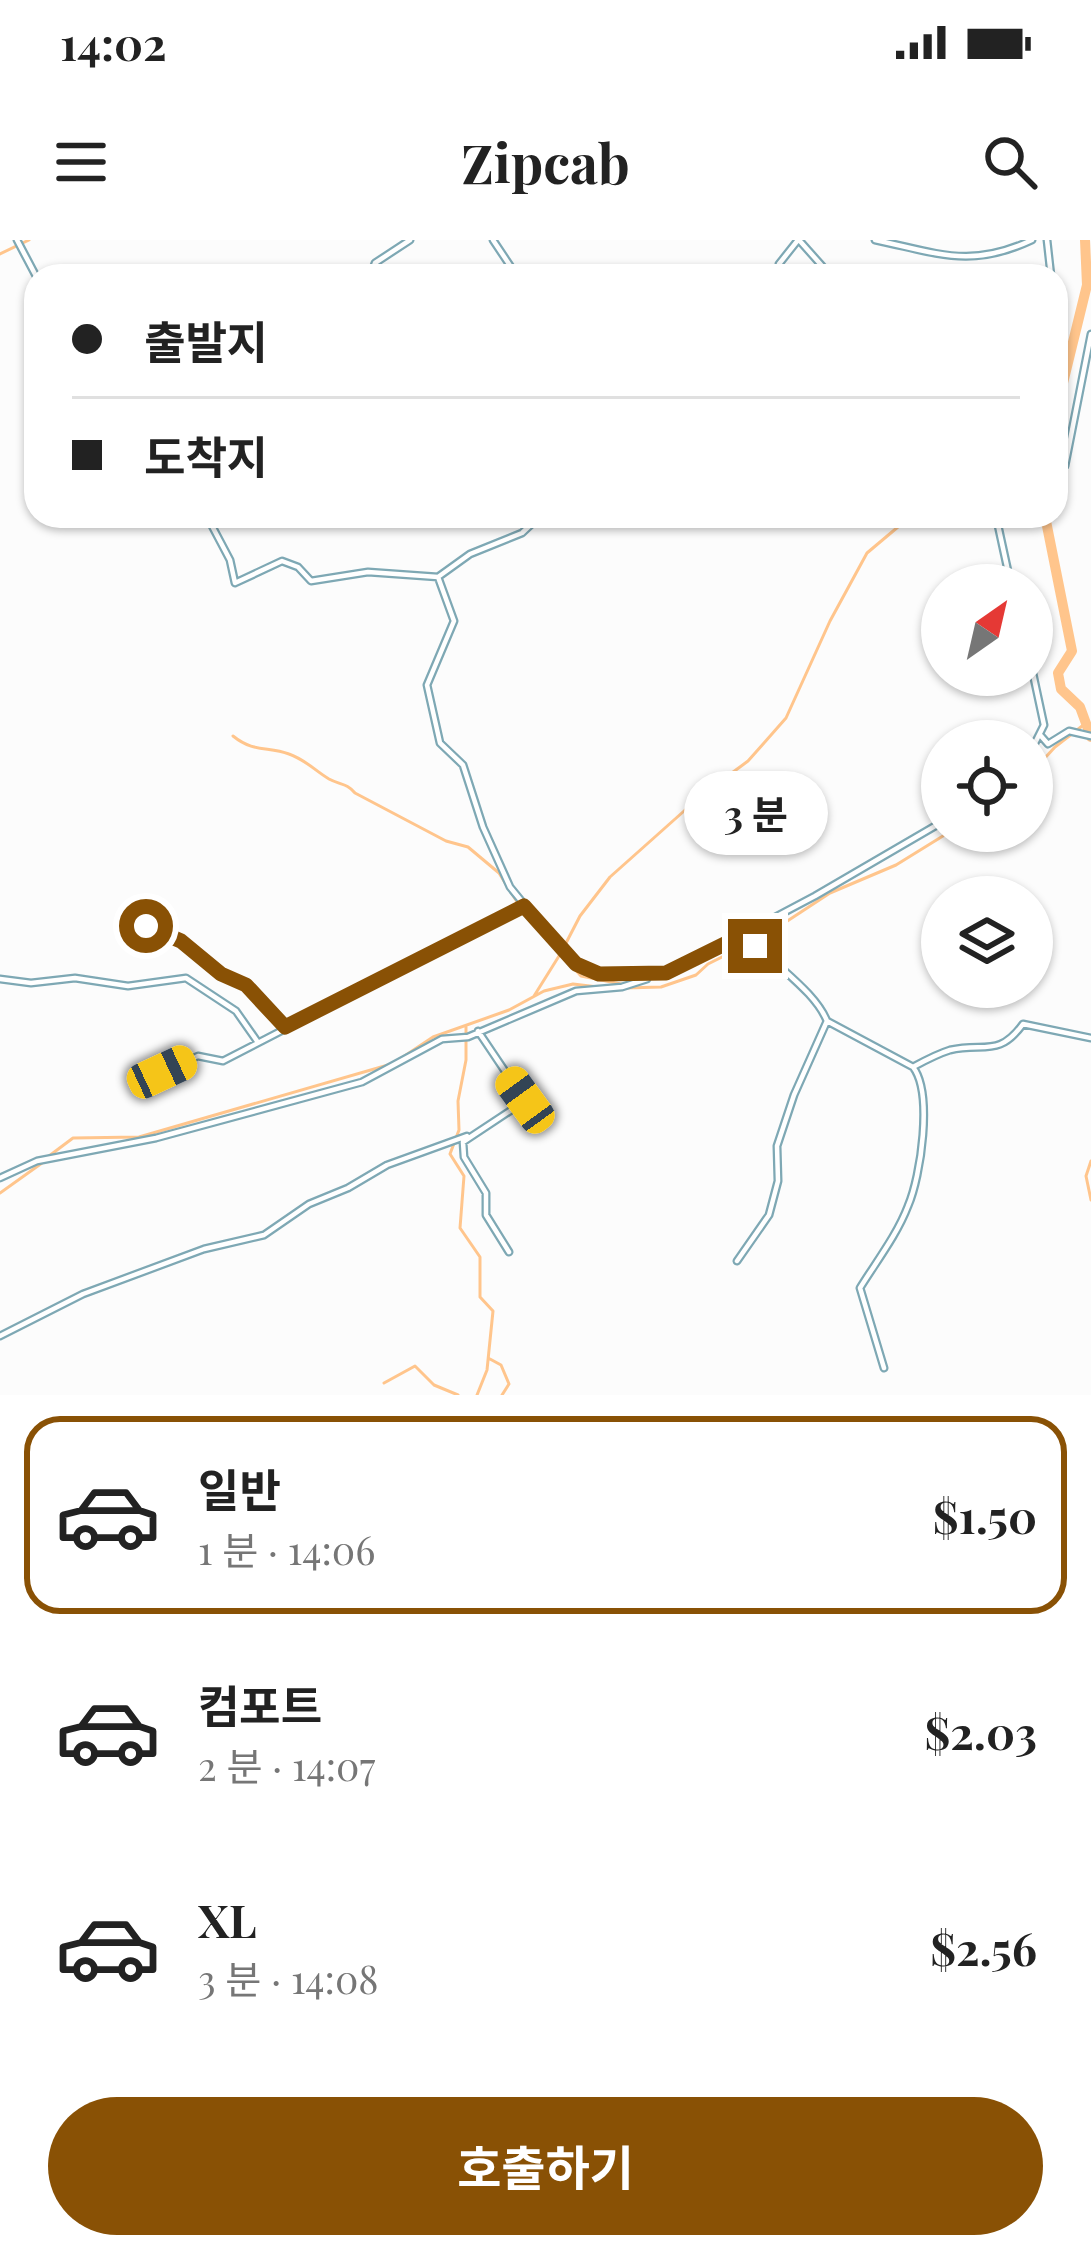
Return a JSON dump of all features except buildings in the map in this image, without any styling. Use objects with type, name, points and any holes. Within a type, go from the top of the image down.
[{"type":"street","points":[[375,264],[410,240]]},
{"type":"street","points":[[779,264],[798,240],[820,264]]},
{"type":"street","points":[[875,240],[963,259],[985,258],[1032,240]]},
{"type":"street","points":[[1068,451],[1091,334]]},
{"type":"street","points":[[215,528],[235,584],[282,561],[301,569],[311,581],[368,572],[439,577],[470,554],[527,528]]},
{"type":"street","points":[[999,528],[1006,564]]},
{"type":"street","points":[[439,577],[454,620],[428,685],[440,743],[463,765],[495,856],[524,906],[584,970],[655,975]]},
{"type":"street","points":[[1053,741],[1069,731],[1091,736]]},
{"type":"street","points":[[0,1178],[37,1161],[156,1138],[362,1082],[418,1049],[478,1031],[576,991],[622,987],[687,964],[921,834]]},
{"type":"street","points":[[162,1072],[197,1057],[223,1060],[524,906]]},
{"type":"street","points":[[133,929],[146,926],[188,946],[221,974],[250,988],[285,1027]]},
{"type":"street","points":[[751,931],[755,946],[795,976],[827,1021],[913,1067],[920,1077],[923,1129],[914,1188],[906,1211],[860,1288],[884,1368]]},
{"type":"street","points":[[576,991],[584,970]]},
{"type":"street","points":[[0,979],[31,983],[70,978],[128,986],[186,978],[236,1011],[257,1041]]},
{"type":"street","points":[[737,1261],[769,1215],[778,1181],[777,1146],[827,1021]]},
{"type":"street","points":[[913,1067],[954,1049],[995,1048],[1023,1024],[1091,1038]]},
{"type":"street","points":[[0,1336],[83,1294],[209,1247],[256,1238],[308,1204],[387,1165],[504,1118],[525,1100],[478,1031]]},
{"type":"street","points":[[467,1136],[464,1157],[484,1188],[486,1215],[509,1252]]},
{"type":"waterway","points":[[0,254],[29,240]]},
{"type":"waterway","points":[[1068,363],[1087,285],[1085,240]]},
{"type":"waterway","points":[[1068,344],[1073,344]]},
{"type":"waterway","points":[[565,945],[610,877],[748,761],[786,718],[867,553],[897,528]]},
{"type":"waterway","points":[[1047,528],[1072,651],[1058,673],[1061,689],[1080,707],[1091,737]]},
{"type":"waterway","points":[[1053,749],[1086,723]]},
{"type":"waterway","points":[[233,736],[248,745],[295,756],[446,841],[468,847],[499,873],[519,905]]},
{"type":"waterway","points":[[625,988],[661,987],[696,975],[830,893],[921,850]]},
{"type":"waterway","points":[[522,910],[581,976],[621,984]]},
{"type":"waterway","points":[[534,996],[559,956]]},
{"type":"waterway","points":[[397,1061],[433,1037],[509,1010],[544,991],[573,984],[598,987]]},
{"type":"waterway","points":[[466,1027],[459,1130],[450,1154],[464,1176],[460,1228],[480,1257],[480,1297],[493,1311],[487,1370],[477,1395]]},
{"type":"waterway","points":[[49,1156],[73,1138],[139,1137],[388,1065]]},
{"type":"waterway","points":[[1091,1161],[1086,1176],[1091,1200]]},
{"type":"waterway","points":[[0,1193],[42,1163]]},
{"type":"waterway","points":[[490,1359],[501,1365],[509,1384],[502,1395]]},
{"type":"waterway","points":[[384,1383],[415,1366],[434,1385],[458,1395]]},
{"type":"route","points":[[146,926],[181,941],[221,974],[246,985],[285,1027],[524,906],[576,964],[599,974],[666,973],[751,931],[755,946]]}]
